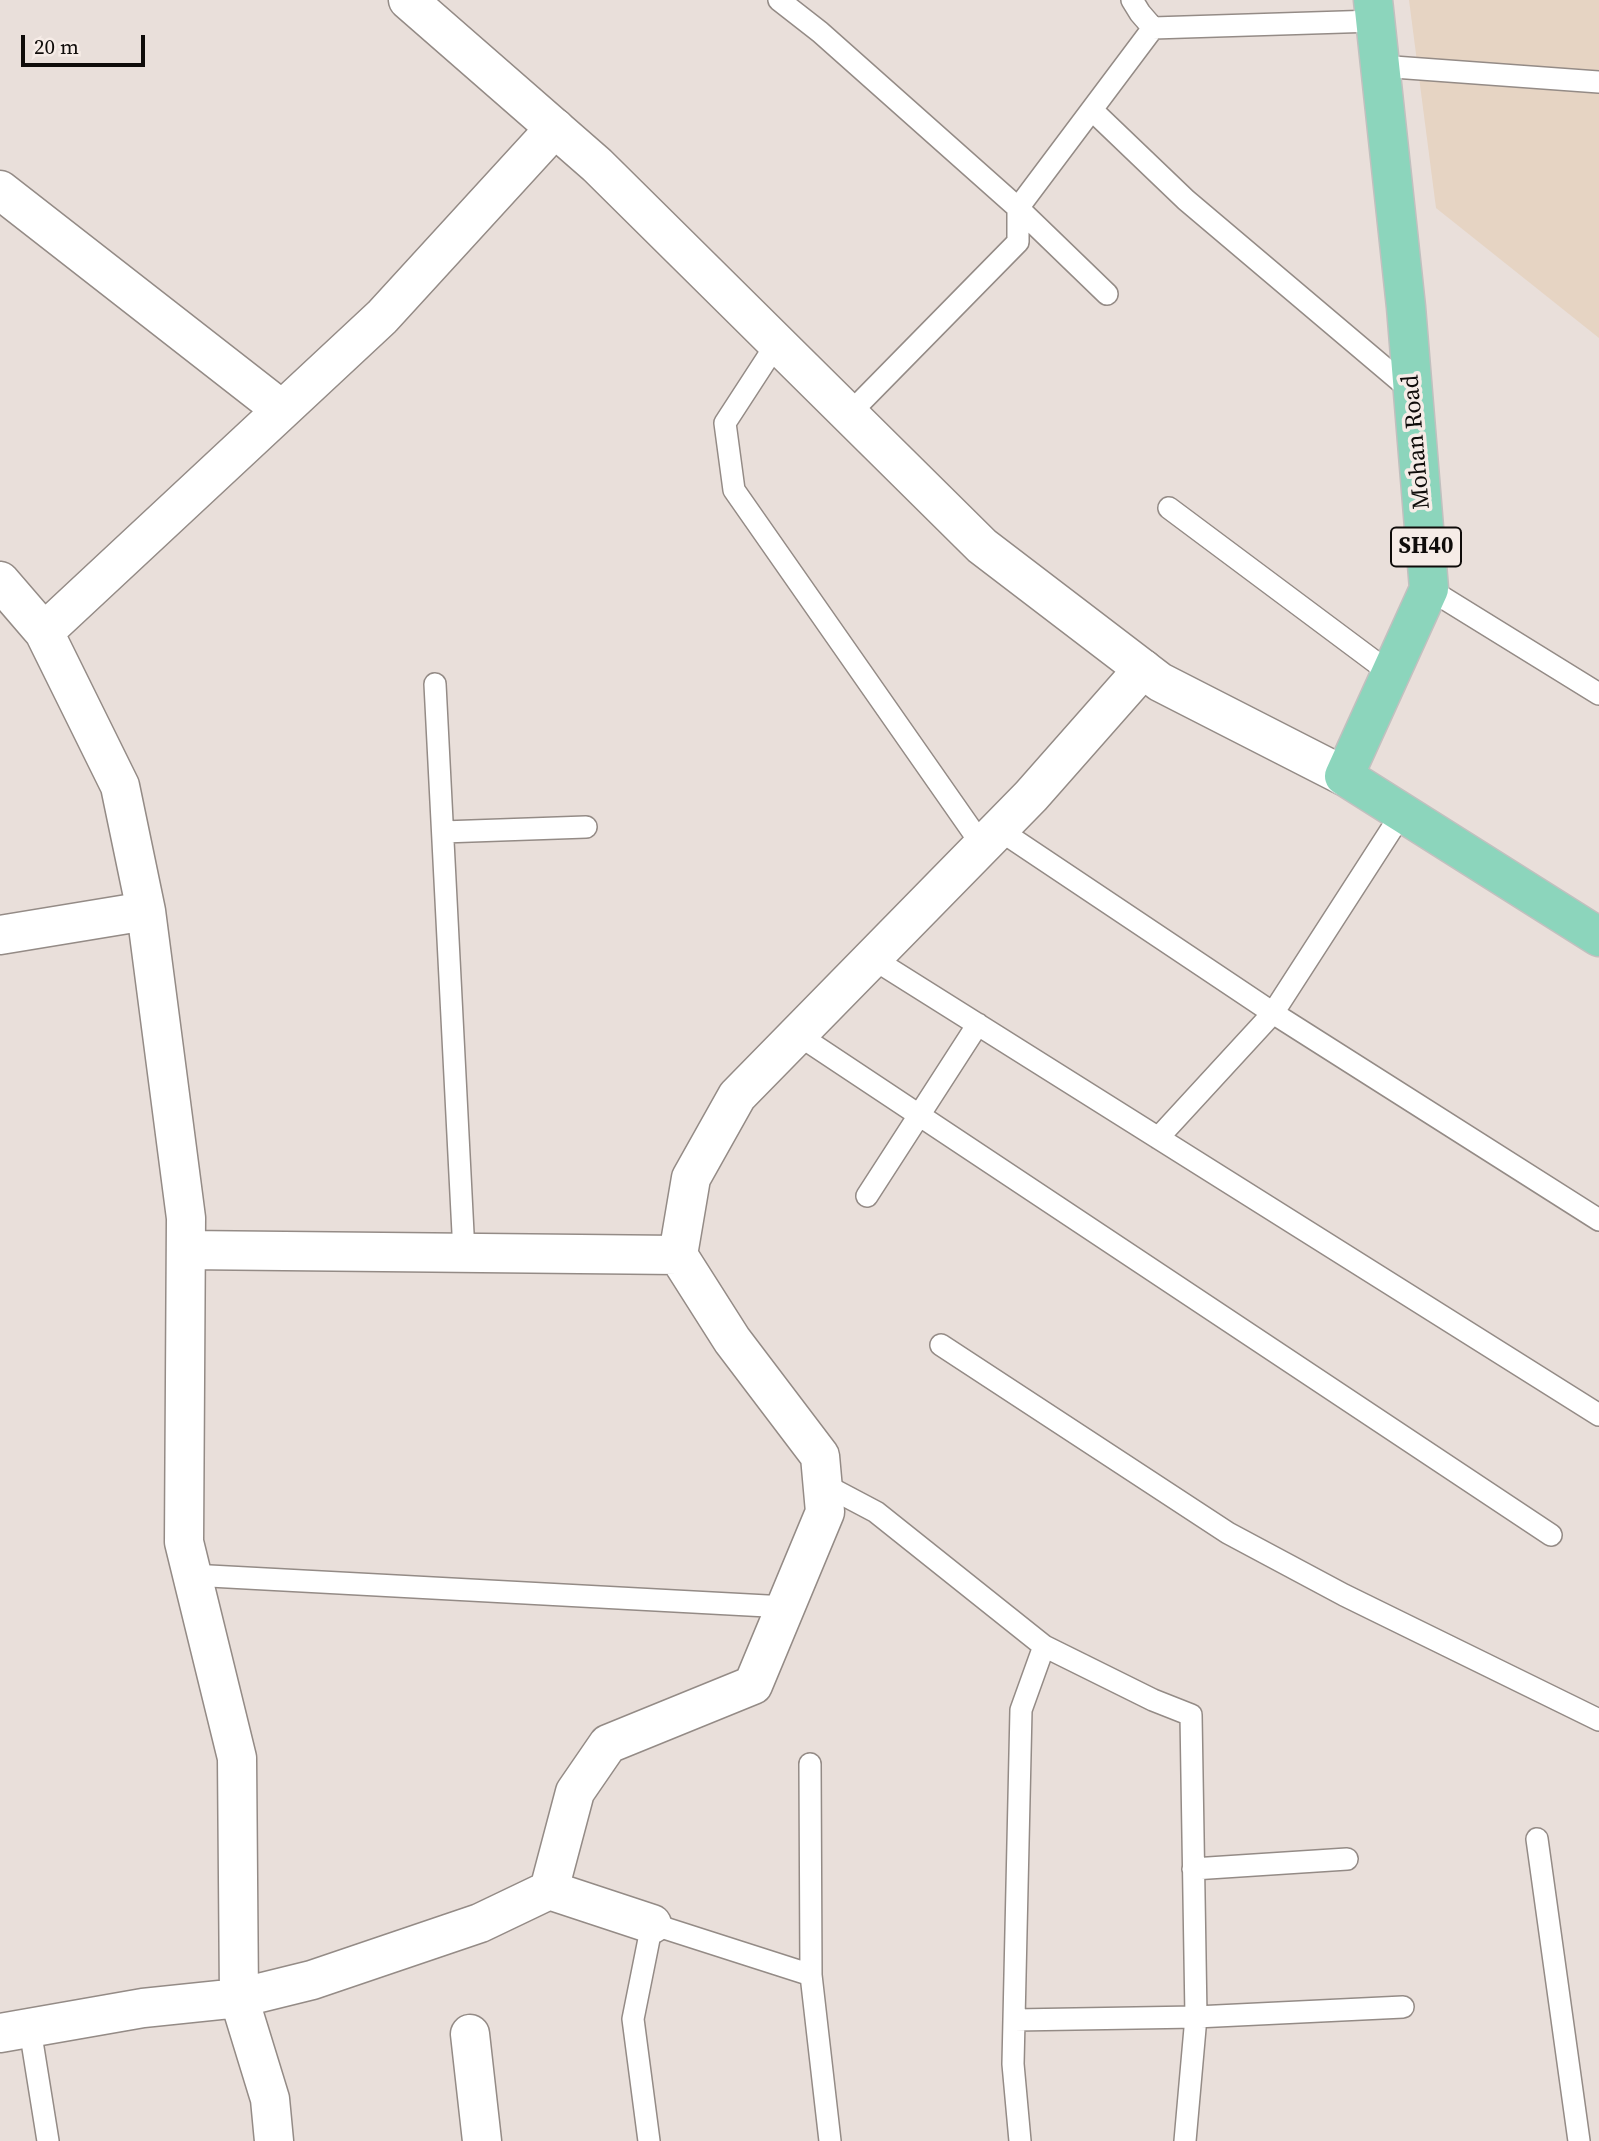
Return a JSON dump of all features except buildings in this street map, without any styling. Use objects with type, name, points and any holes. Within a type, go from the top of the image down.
[{"type":"main road","name":"Mohan Road","points":[[1344,776],[1429,589],[1406,307],[1374,10]]},
{"type":"main road","points":[[1344,776],[1599,937]]},
{"type":"street","points":[[408,0],[597,165],[982,546],[1160,682],[1344,776]]},
{"type":"street","points":[[44,632],[382,317],[555,128]]},
{"type":"street","points":[[0,190],[282,410]]},
{"type":"street","points":[[0,581],[44,632],[120,786],[146,911],[186,1218],[184,1542],[237,1758],[239,1998],[270,2099],[274,2141]]},
{"type":"street","points":[[549,1890],[575,1793],[608,1744],[753,1685],[825,1512],[820,1456],[732,1340],[678,1255],[691,1178],[737,1096],[1040,786],[1143,669]]},
{"type":"street","points":[[0,935],[146,911]]},
{"type":"street","points":[[186,1250],[678,1255]]},
{"type":"street","points":[[15,2031],[143,2008],[239,1998],[312,1980],[480,1923],[549,1890],[652,1924]]},
{"type":"street","points":[[470,2034],[481,2141]]},
{"type":"lane","points":[[779,0],[820,32],[1018,208],[1107,294]]},
{"type":"lane","points":[[1132,0],[1153,28]]},
{"type":"lane","points":[[849,414],[1018,242],[1018,208],[1153,28],[1374,10]]},
{"type":"lane","points":[[1380,65],[1599,82]]},
{"type":"lane","points":[[1092,110],[1186,200],[1413,393]]},
{"type":"lane","points":[[777,343],[725,423],[734,490],[990,837],[1599,1220]]},
{"type":"lane","points":[[1169,508],[1390,673]]},
{"type":"lane","points":[[1429,589],[1599,694]]},
{"type":"lane","points":[[435,684],[464,1253]]},
{"type":"lane","points":[[1158,1138],[1273,1013],[1402,813]]},
{"type":"lane","points":[[443,832],[586,827]]},
{"type":"lane","points":[[872,958],[1599,1415]]},
{"type":"lane","points":[[867,1196],[978,1024]]},
{"type":"lane","points":[[797,1034],[1551,1535]]},
{"type":"lane","points":[[941,1345],[1228,1534],[1344,1595],[1599,1720]]},
{"type":"lane","points":[[823,1484],[876,1512],[1044,1646],[1153,1700],[1191,1715],[1196,2017],[1185,2141]]},
{"type":"lane","points":[[191,1575],[786,1607]]},
{"type":"lane","points":[[1020,2141],[1013,2064],[1021,1710],[1044,1646]]},
{"type":"lane","points":[[810,1764],[811,1975],[830,2141]]},
{"type":"lane","points":[[1537,1839],[1579,2141]]},
{"type":"lane","points":[[1193,1869],[1346,1859]]},
{"type":"lane","points":[[649,2141],[633,2019],[652,1924],[811,1975]]},
{"type":"lane","points":[[1015,2020],[1196,2017],[1403,2007]]},
{"type":"lane","points":[[15,2031],[48,2141]]},
{"type":"shaded area","points":[[1409,0],[1599,0],[1599,338],[1436,208]]}]
